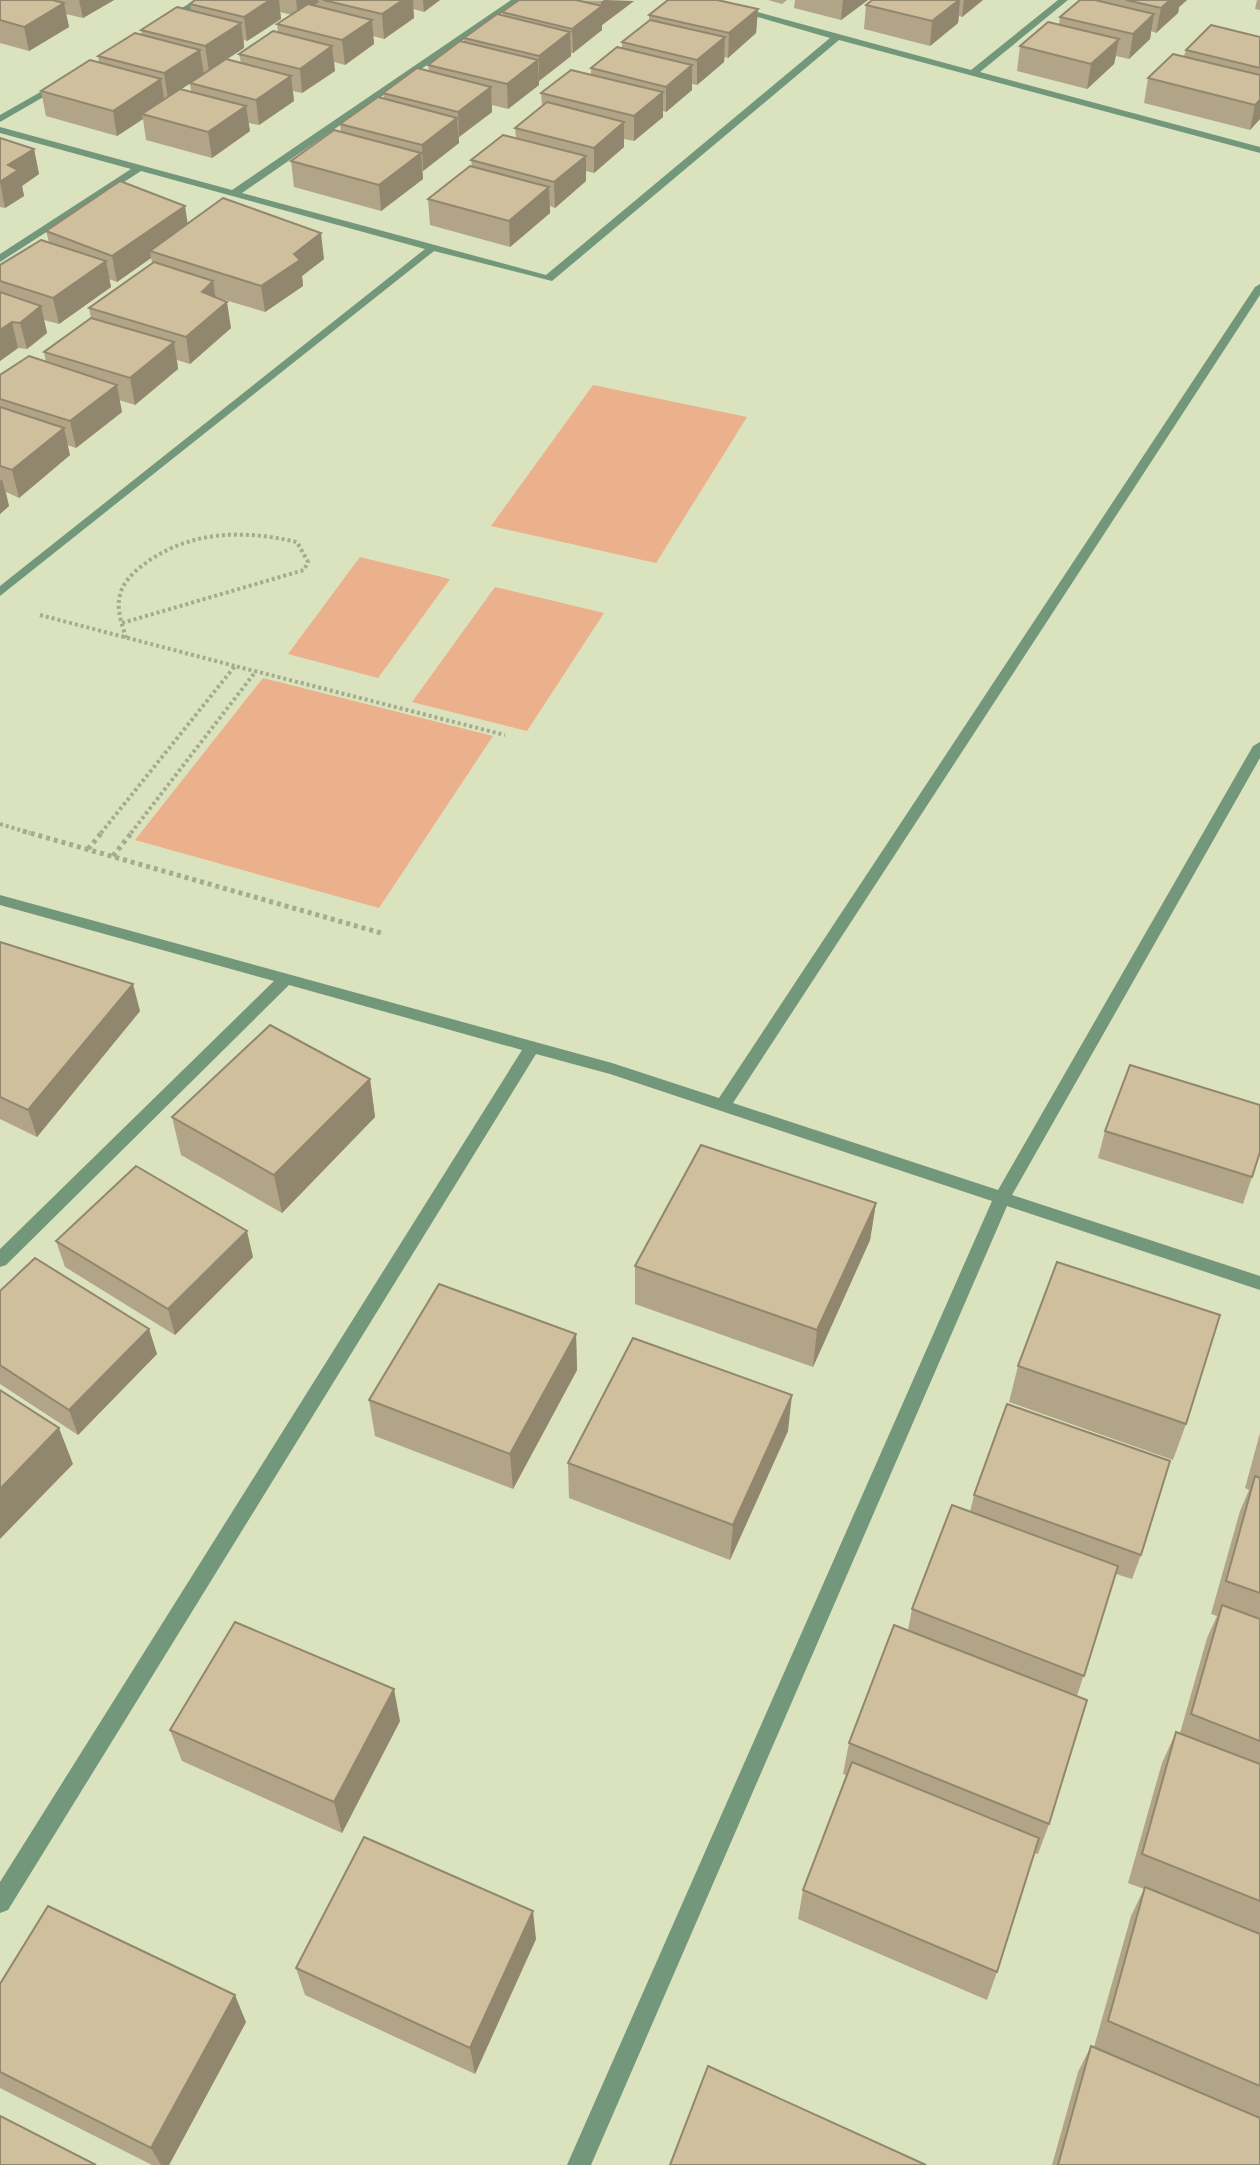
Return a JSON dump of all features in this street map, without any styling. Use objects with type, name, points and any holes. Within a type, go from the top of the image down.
[{"type":"street","points":[[151,31],[201,0]]},
{"type":"street","points":[[233,194],[517,0]]},
{"type":"street","points":[[703,0],[1260,150]]},
{"type":"street","points":[[973,73],[1064,0]]},
{"type":"street","points":[[0,130],[548,279],[837,37]]},
{"type":"street","points":[[0,119],[75,75]]},
{"type":"street","points":[[0,259],[139,168]]},
{"type":"street","points":[[0,592],[432,248]]},
{"type":"street","points":[[722,1106],[1260,287]]},
{"type":"street","points":[[579,2165],[1003,1196],[1260,746]]},
{"type":"street","points":[[0,900],[532,1047],[1003,1196],[1260,1283]]},
{"type":"street","points":[[0,1260],[286,979]]},
{"type":"street","points":[[0,1902],[532,1047]]},
{"type":"path","points":[[122,623],[304,570],[308,562],[297,542],[268,534],[237,532],[181,541],[135,572],[120,593],[122,623],[126,638]]},
{"type":"path","points":[[40,615],[505,735]]},
{"type":"path","points":[[88,849],[235,666]]},
{"type":"path","points":[[113,856],[256,671]]},
{"type":"path","points":[[0,824],[381,933]]},
{"type":"shaded area","points":[[593,385],[747,417],[656,563],[491,526]]},
{"type":"shaded area","points":[[360,557],[450,579],[378,678],[288,654]]},
{"type":"shaded area","points":[[495,587],[604,613],[527,731],[412,702]]},
{"type":"shaded area","points":[[263,678],[493,736],[379,908],[135,840]]},
{"type":"building","points":[[0,0],[52,0],[64,3],[24,27],[0,20]]},
{"type":"building","points":[[195,0],[270,0],[244,17],[190,4]]},
{"type":"building","points":[[323,0],[403,0],[382,14]]},
{"type":"building","points":[[519,0],[576,0],[602,6],[572,29],[502,12]]},
{"type":"building","points":[[668,0],[717,0],[758,9],[729,33],[649,15]]},
{"type":"building","points":[[872,0],[959,0],[932,21],[866,5]]},
{"type":"building","points":[[1080,0],[1095,0],[1154,14],[1133,34],[1060,17]]},
{"type":"building","points":[[1126,0],[1170,0],[1161,8]]},
{"type":"building","points":[[308,4],[372,20],[342,40],[277,24]]},
{"type":"building","points":[[177,7],[241,23],[205,46],[141,30]]},
{"type":"building","points":[[497,14],[570,32],[539,56],[464,38]]},
{"type":"building","points":[[650,20],[725,37],[697,60],[622,42]]},
{"type":"building","points":[[1048,22],[1119,39],[1091,64],[1020,46]]},
{"type":"building","points":[[1211,25],[1260,37],[1260,68],[1186,50]]},
{"type":"building","points":[[273,31],[332,46],[300,69],[239,54]]},
{"type":"building","points":[[135,33],[200,50],[164,73],[98,56]]},
{"type":"building","points":[[460,41],[538,60],[507,84],[428,65]]},
{"type":"building","points":[[617,47],[692,65],[666,87],[591,68]]},
{"type":"building","points":[[1173,54],[1260,75],[1260,100],[1255,105],[1148,78]]},
{"type":"building","points":[[226,59],[291,76],[256,100],[190,83]]},
{"type":"building","points":[[90,60],[161,79],[113,111],[41,91]]},
{"type":"building","points":[[417,68],[491,87],[458,112],[383,93]]},
{"type":"building","points":[[571,70],[663,92],[634,116],[541,93]]},
{"type":"building","points":[[180,89],[246,106],[208,132],[142,114]]},
{"type":"building","points":[[378,97],[457,118],[422,145],[340,124]]},
{"type":"building","points":[[547,102],[624,122],[594,148],[515,128]]},
{"type":"building","points":[[334,130],[421,153],[379,185],[291,161]]},
{"type":"building","points":[[503,135],[586,156],[554,182],[471,160]]},
{"type":"building","points":[[0,138],[34,149],[8,165],[18,170],[0,182]]},
{"type":"building","points":[[470,166],[549,187],[509,221],[428,199]]},
{"type":"building","points":[[120,181],[185,206],[112,256],[46,231]]},
{"type":"building","points":[[223,198],[321,233],[294,254],[300,260],[261,286],[150,251]]},
{"type":"building","points":[[41,240],[106,261],[53,298],[0,281],[0,265]]},
{"type":"building","points":[[154,262],[213,281],[202,292],[227,302],[186,337],[89,308]]},
{"type":"building","points":[[0,292],[41,306],[20,323],[12,322],[0,330]]},
{"type":"building","points":[[91,318],[174,342],[130,378],[44,352]]},
{"type":"building","points":[[29,356],[117,385],[70,421],[0,399],[0,375]]},
{"type":"building","points":[[0,407],[64,428],[12,470],[0,466]]},
{"type":"building","points":[[0,942],[133,984],[28,1110],[0,1097]]},
{"type":"building","points":[[270,1025],[370,1079],[274,1175],[172,1117]]},
{"type":"building","points":[[1130,1065],[1260,1105],[1260,1152],[1252,1177],[1105,1131]]},
{"type":"building","points":[[701,1145],[876,1203],[817,1330],[635,1266]]},
{"type":"building","points":[[136,1166],[247,1231],[168,1309],[56,1241]]},
{"type":"building","points":[[35,1258],[149,1329],[69,1410],[0,1365],[0,1291]]},
{"type":"building","points":[[1057,1262],[1220,1315],[1186,1424],[1018,1366]]},
{"type":"building","points":[[439,1284],[576,1334],[510,1454],[369,1400]]},
{"type":"building","points":[[633,1338],[792,1395],[733,1525],[568,1463]]},
{"type":"building","points":[[0,1390],[59,1428],[0,1489]]},
{"type":"building","points":[[1007,1404],[1170,1461],[1141,1555],[974,1495]]},
{"type":"building","points":[[1255,1476],[1260,1478],[1260,1593],[1226,1581]]},
{"type":"building","points":[[952,1505],[1118,1566],[1084,1676],[912,1609]]},
{"type":"building","points":[[1222,1605],[1260,1619],[1260,1741],[1191,1714]]},
{"type":"building","points":[[235,1622],[394,1689],[334,1802],[170,1730]]},
{"type":"building","points":[[894,1625],[1087,1700],[1049,1824],[849,1743]]},
{"type":"building","points":[[1176,1732],[1260,1764],[1260,1901],[1142,1854]]},
{"type":"building","points":[[852,1762],[1039,1838],[997,1972],[803,1890]]},
{"type":"building","points":[[364,1837],[533,1911],[470,2048],[296,1968]]},
{"type":"building","points":[[1145,1887],[1260,1934],[1260,2086],[1108,2021]]},
{"type":"building","points":[[48,1906],[235,1995],[151,2148],[0,2072],[0,1984]]},
{"type":"building","points":[[1091,2046],[1260,2118],[1260,2165],[1058,2165]]},
{"type":"building","points":[[708,2066],[926,2165],[670,2165]]},
{"type":"building","points":[[0,2116],[96,2165],[0,2165]]}]
